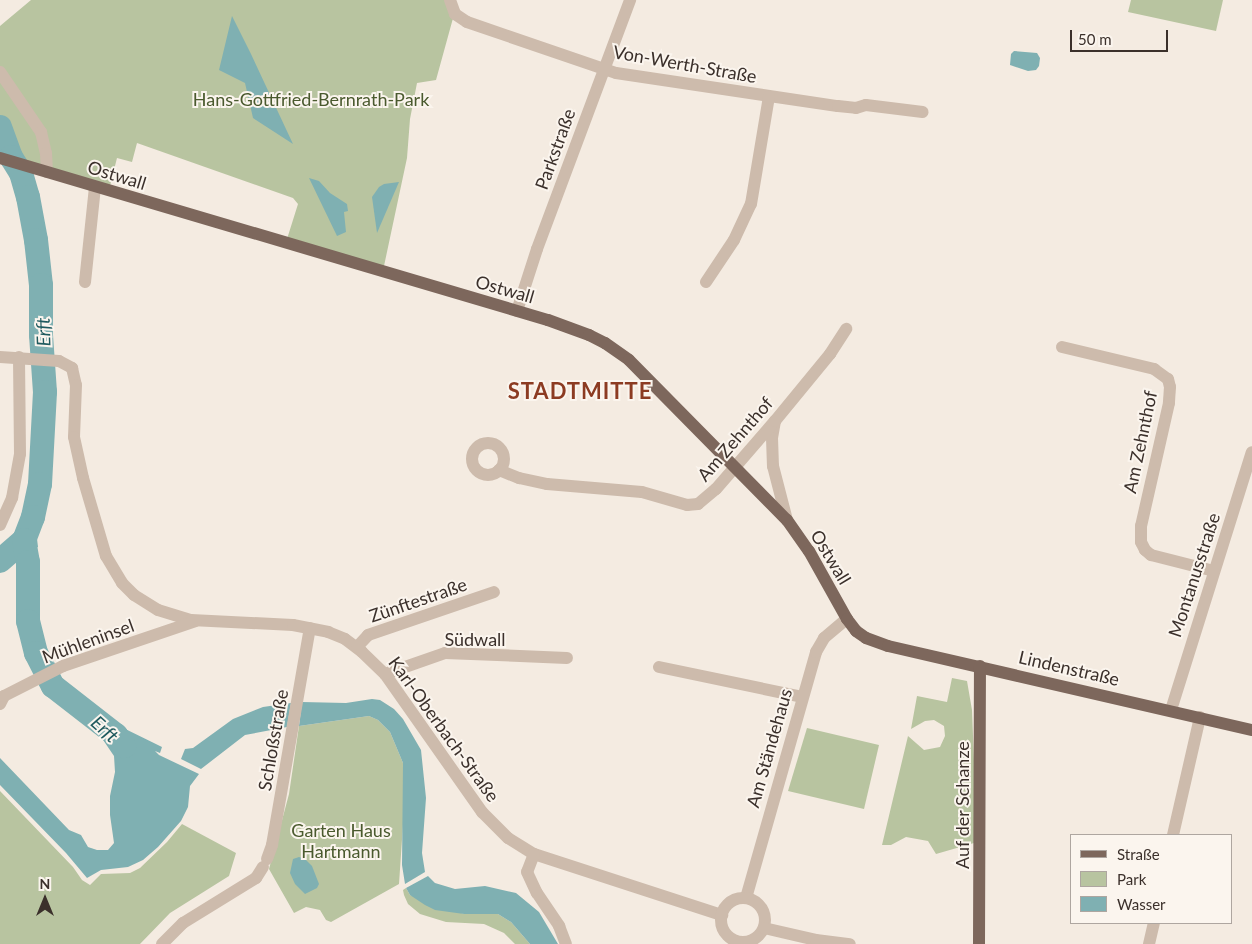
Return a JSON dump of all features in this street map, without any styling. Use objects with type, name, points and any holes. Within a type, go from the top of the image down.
[{"type":"main road","name":"Ostwall","points":[[0,158],[581,331],[619,352],[787,520],[809,551],[847,619],[860,634],[878,643]]},
{"type":"main road","name":"Lindenstraße","points":[[878,643],[1252,730]]},
{"type":"main road","name":"Auf der Schanze","points":[[979,944],[980,666]]},
{"type":"street","name":"Parkstraße","points":[[517,311],[630,0]]},
{"type":"street","name":"Von-Werth-Straße","points":[[451,5],[458,18],[616,73],[847,108],[866,105],[923,112]]},
{"type":"street","points":[[0,72],[39,128],[46,153],[47,172]]},
{"type":"street","points":[[706,282],[730,246],[751,204],[770,96]]},
{"type":"street","points":[[84,282],[95,187]]},
{"type":"street","name":"Am Zehnthof","points":[[499,470],[519,478],[547,484],[642,492],[693,506],[709,495],[736,467],[830,354],[846,329]]},
{"type":"street","name":"Am Zehnthof","points":[[1062,347],[1154,370],[1168,379],[1170,387],[1169,403],[1140,526],[1140,539],[1143,548],[1151,555],[1214,571]]},
{"type":"street","points":[[0,357],[23,357],[20,454],[12,498],[0,525]]},
{"type":"street","name":"Karl-Oberbach-Straße","points":[[23,357],[57,360],[72,368],[76,385],[75,445],[96,528],[109,562],[130,592],[145,603],[173,616],[196,621],[284,624],[310,628],[339,636],[357,647],[385,674],[490,821],[508,838],[534,854],[722,915]]},
{"type":"street","points":[[775,421],[772,438],[773,466],[787,520]]},
{"type":"street","name":"Montanusstraße","points":[[1170,710],[1252,452]]},
{"type":"street","name":"Zünftestraße","points":[[357,647],[368,635],[494,592]]},
{"type":"street","name":"Am Ständehaus","points":[[746,898],[802,697],[820,642],[847,619]]},
{"type":"street","name":"Mühleninsel","points":[[0,704],[4,696],[56,669],[196,621]]},
{"type":"street","name":"Schloßstraße","points":[[162,944],[183,924],[256,878],[265,863],[272,846],[310,628]]},
{"type":"street","name":"Südwall","points":[[385,674],[445,653],[567,658]]},
{"type":"street","points":[[659,666],[802,697]]},
{"type":"street","points":[[1173,834],[1200,717]]},
{"type":"street","points":[[534,854],[527,872],[537,893],[558,926],[566,944]]},
{"type":"street","points":[[746,898],[756,902],[761,907],[765,914],[764,928],[750,942],[742,942],[728,936],[722,923],[722,915],[729,903],[746,898]]},
{"type":"street","points":[[1149,944],[1154,924]]},
{"type":"street","points":[[764,928],[850,944]]},
{"type":"green space","name":"Hans-Gottfried-Bernrath-Park","points":[[31,0],[452,0],[455,11],[436,80],[417,83],[410,119],[407,158],[384,266],[287,239],[298,204],[293,198],[137,143],[132,162],[117,158],[110,186],[13,158],[0,129],[0,26]]},
{"type":"green space","points":[[1131,0],[1223,0],[1216,31],[1128,12]]},
{"type":"green space","points":[[952,678],[967,681],[972,710],[974,843],[936,854],[928,841],[906,837],[891,845],[882,845],[908,736],[924,750],[940,747],[945,736],[944,726],[934,720],[925,721],[911,729],[917,696],[947,702]]},
{"type":"green space","name":"Garten Haus Hartmann","points":[[369,716],[378,720],[390,732],[403,763],[404,810],[399,884],[331,922],[326,920],[320,910],[306,907],[294,913],[269,869],[289,794],[299,726]]},
{"type":"green space","points":[[807,728],[879,745],[864,809],[788,791]]},
{"type":"green space","points":[[0,791],[73,867],[82,880],[90,885],[101,874],[130,873],[140,868],[167,842],[182,824],[236,853],[229,876],[170,913],[140,944],[0,944]]},
{"type":"green space","points":[[406,888],[410,895],[464,914],[498,914],[511,922],[530,944],[515,944],[504,933],[484,924],[446,922],[420,914],[408,904],[403,890]]},
{"type":"water","points":[[232,16],[293,144],[253,118],[245,83],[219,70]]},
{"type":"water","points":[[1014,51],[1037,53],[1040,58],[1039,66],[1036,70],[1028,71],[1010,65],[1011,54]]},
{"type":"water","points":[[309,178],[319,181],[330,193],[347,204],[348,211],[344,212],[346,232],[337,236]]},
{"type":"water","points":[[399,182],[377,233],[372,197],[379,187],[384,184]]},
{"type":"water","points":[[22,521],[35,522],[38,547],[19,554],[0,569],[0,551],[13,539]]},
{"type":"water","points":[[372,699],[380,700],[394,709],[403,719],[421,750],[426,798],[422,853],[425,872],[405,884],[402,865],[403,763],[390,732],[378,720],[369,716],[299,726],[302,702],[346,703]]},
{"type":"water","points":[[291,703],[287,727],[245,735],[201,769],[181,759],[185,749],[193,748],[233,719],[263,707]]},
{"type":"water","points":[[109,721],[162,747],[160,753],[155,751],[159,755],[199,774],[190,786],[188,807],[181,821],[158,847],[143,860],[128,867],[101,870],[87,878],[66,853],[0,785],[0,758],[69,830],[81,835],[88,847],[97,850],[108,850],[114,843],[110,815],[110,796],[115,772],[114,756],[97,731],[100,725]]},
{"type":"water","points":[[299,857],[305,859],[312,866],[319,884],[317,888],[305,894],[295,884],[290,873],[293,859]]},
{"type":"water","points":[[428,876],[435,883],[455,889],[485,886],[516,893],[539,912],[558,944],[530,944],[511,922],[498,914],[464,914],[435,910],[425,905],[410,895],[406,888]]},
{"type":"waterway","name":"Erft","points":[[0,127],[11,157],[21,173],[28,197],[36,240],[41,285],[41,335],[45,392],[40,484],[33,517],[24,540],[0,561]]},
{"type":"waterway","name":"Erft","points":[[24,540],[28,562],[28,621],[36,653],[53,686],[116,735],[124,746]]},
{"type":"district","name":"STADTMITTE","points":[[580,391]]}]
